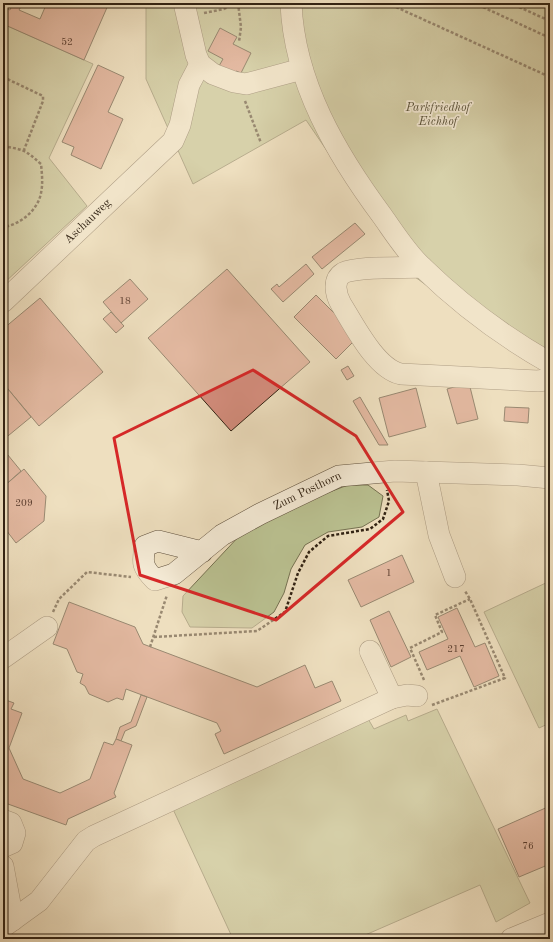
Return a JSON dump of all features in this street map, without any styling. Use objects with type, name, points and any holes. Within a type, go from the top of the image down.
[{"type":"street","points":[[291,3],[302,69],[321,117],[345,162],[410,255],[482,318],[521,346],[550,363]]},
{"type":"street","points":[[185,10],[196,56],[200,64],[224,79],[239,84],[261,81],[302,69]]},
{"type":"street","name":"Aschauweg","points":[[3,302],[173,141],[180,125],[189,85],[200,64]]},
{"type":"street","points":[[422,267],[356,270],[343,274],[336,282],[337,296],[341,304],[375,355],[384,365],[401,374],[538,381],[545,380],[550,376]]},
{"type":"street","name":"Zum Posthorn","points":[[165,577],[202,552],[222,535],[260,514],[339,476],[395,471],[550,478]]},
{"type":"street","points":[[426,472],[439,535],[455,577]]},
{"type":"street","points":[[165,577],[145,571],[143,560],[144,546],[158,541],[202,552]]},
{"type":"street","points":[[3,658],[47,627]]},
{"type":"street","points":[[370,651],[392,698]]},
{"type":"street","points":[[8,923],[39,901],[86,841],[94,836],[392,698],[407,695],[417,696]]},
{"type":"street","points":[[3,820],[11,823],[15,833],[12,843],[3,847]]},
{"type":"street","points":[[3,866],[8,923]]},
{"type":"street","points":[[511,939],[550,923]]},
{"type":"path","points":[[185,10],[224,9],[237,3],[241,27],[238,42]]},
{"type":"path","points":[[387,3],[550,77]]},
{"type":"path","points":[[474,3],[550,38]]},
{"type":"path","points":[[510,3],[550,21]]},
{"type":"path","points":[[3,77],[43,96],[43,101],[24,150]]},
{"type":"path","points":[[239,84],[261,143]]},
{"type":"path","points":[[3,146],[24,150],[41,164],[41,193],[37,204],[30,214],[18,222],[3,226]]},
{"type":"path","points":[[550,258],[548,275],[550,288]]},
{"type":"path","points":[[154,637],[258,631],[285,612],[298,573],[308,552],[328,536],[370,529],[383,519],[389,501],[386,489],[395,471]]},
{"type":"path","points":[[47,627],[59,599],[87,572],[165,577],[154,637],[150,647]]},
{"type":"path","points":[[455,577],[470,599],[505,678],[433,706],[417,696],[424,681],[410,648],[442,632],[435,615],[470,599]]},
{"type":"highlighted area","points":[[253,370],[356,436],[403,512],[276,620],[140,575],[114,438]]},
{"type":"green space","name":"Parkfriedhof Eichhof","points":[[146,3],[550,3],[550,376],[411,274],[306,120],[193,184],[146,79]]},
{"type":"green space","points":[[3,24],[93,64],[49,158],[87,206],[3,284]]},
{"type":"green space","points":[[348,485],[368,485],[383,496],[379,517],[362,527],[328,532],[305,545],[291,569],[284,593],[274,612],[252,628],[190,627],[182,612],[183,596],[242,533],[287,508]]},
{"type":"green space","points":[[550,581],[550,723],[539,728],[484,612]]},
{"type":"green space","points":[[437,709],[530,903],[496,922],[480,885],[356,939],[233,939],[172,807],[367,717],[374,729],[406,715],[408,721]]},
{"type":"building","points":[[13,3],[23,3],[19,10],[40,19],[46,5],[42,3],[109,3],[84,60],[3,24],[3,7],[10,10]]},
{"type":"building","points":[[220,28],[237,37],[233,44],[251,53],[241,73],[236,71],[235,75],[219,66],[223,59],[208,51]]},
{"type":"building","points":[[98,65],[124,77],[108,112],[123,119],[101,169],[71,155],[74,147],[62,142]]},
{"type":"building","points":[[355,223],[365,234],[322,269],[312,257]]},
{"type":"building","points":[[306,264],[314,274],[283,302],[271,289],[277,284],[279,287]]},
{"type":"building","points":[[227,269],[310,362],[231,431],[148,338]]},
{"type":"building","points":[[130,279],[148,299],[121,323],[103,302]]},
{"type":"building","points":[[316,295],[358,337],[336,359],[294,317]]},
{"type":"building","points":[[40,298],[103,372],[39,426],[3,383],[3,329]]},
{"type":"building","points":[[111,312],[124,326],[116,333],[103,319]]},
{"type":"building","points":[[348,366],[354,376],[347,380],[341,370]]},
{"type":"building","points":[[3,383],[31,417],[3,440]]},
{"type":"building","points":[[469,383],[478,419],[457,424],[447,389]]},
{"type":"building","points":[[416,388],[426,427],[389,437],[379,398]]},
{"type":"building","points":[[360,397],[388,445],[379,445],[353,401]]},
{"type":"building","points":[[505,407],[529,408],[528,423],[504,421]]},
{"type":"building","points":[[3,449],[21,471],[3,487]]},
{"type":"building","points":[[24,469],[46,496],[44,521],[16,543],[3,526],[3,487]]},
{"type":"building","points":[[3,526],[8,533],[3,537]]},
{"type":"building","points":[[402,555],[414,582],[361,607],[348,580]]},
{"type":"building","points":[[69,602],[135,627],[143,644],[257,687],[305,665],[315,688],[332,681],[341,701],[224,754],[215,734],[221,731],[217,723],[126,689],[123,700],[117,698],[108,702],[89,694],[85,686],[80,683],[83,674],[77,672],[67,649],[53,644]]},
{"type":"building","points":[[457,608],[475,647],[485,643],[499,676],[474,687],[460,656],[427,670],[419,652],[448,639],[438,617]]},
{"type":"building","points":[[389,611],[411,657],[391,667],[370,620]]},
{"type":"building","points":[[141,695],[147,697],[136,726],[125,731],[121,741],[116,739],[120,727],[131,722]]},
{"type":"building","points":[[3,699],[14,703],[11,709],[22,713],[9,748],[23,779],[60,793],[90,779],[104,742],[113,745],[116,739],[132,745],[114,793],[116,797],[68,819],[66,825],[8,804],[4,805]]},
{"type":"building","points":[[550,806],[550,864],[519,877],[498,829]]}]
